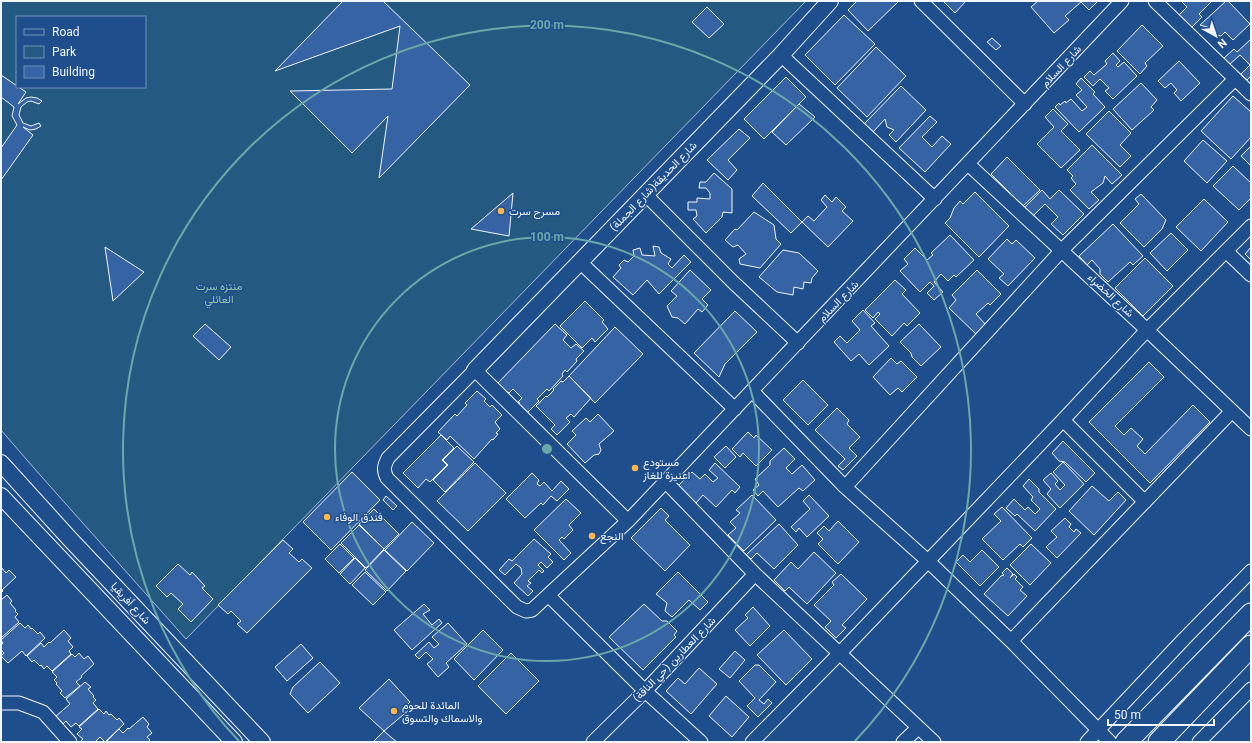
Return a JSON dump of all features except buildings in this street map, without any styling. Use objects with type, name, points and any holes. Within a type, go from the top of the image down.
[{"type":"highway","points":[[1126,742],[1251,614]]},
{"type":"highway","points":[[1159,742],[1251,646]]},
{"type":"street","name":"شارع الحديقة(شارع الجملة)","points":[[475,370],[781,55],[830,1]]},
{"type":"street","points":[[921,1],[1024,104]]},
{"type":"street","points":[[1155,1],[1251,94]]},
{"type":"street","name":"شارع السلام","points":[[475,370],[388,458],[384,471],[387,478],[517,607],[526,611],[532,610],[549,596],[628,521],[666,482],[968,164],[1116,3]]},
{"type":"street","points":[[781,55],[935,199]]},
{"type":"street","points":[[845,487],[1062,250],[1235,79]]},
{"type":"street","name":"شارع الخضراء","points":[[968,164],[1062,250],[1251,429]]},
{"type":"street","points":[[645,194],[734,283],[798,343]]},
{"type":"street","points":[[752,742],[840,653],[1147,330],[1251,226]]},
{"type":"street","points":[[1226,252],[1251,275]]},
{"type":"street","points":[[580,262],[735,409]]},
{"type":"street","points":[[475,370],[628,521]]},
{"type":"street","points":[[752,391],[845,487],[928,561],[1011,641],[1110,742]]},
{"type":"street","points":[[1011,641],[1232,411]]},
{"type":"street","points":[[1063,420],[1145,502]]},
{"type":"street","name":"شارع أفريقيا","points":[[1,463],[69,538],[262,742]]},
{"type":"street","points":[[666,482],[754,574],[934,742]]},
{"type":"street","name":"شارع أفريقيا","points":[[1,496],[234,742]]},
{"type":"street","points":[[1087,742],[1184,639],[1251,571]]},
{"type":"street","name":"شارع العطارين (حي الناقة)","points":[[593,742],[645,690],[754,574]]},
{"type":"street","points":[[549,596],[645,690],[701,742]]},
{"type":"street","points":[[1199,742],[1251,689]]},
{"type":"street","points":[[1,703],[19,702],[43,712],[70,742]]},
{"type":"street","points":[[904,742],[918,728]]},
{"type":"green space","name":"منتزه سرت العائلي","points":[[1,1],[806,1],[186,639],[1,430]]},
{"type":"place","name":"مسرح سرت","points":[[501,211]]},
{"type":"place","name":"مستودع اعنيزة للغاز","points":[[635,468]]},
{"type":"place","name":"فندق الوفاء","points":[[327,517]]},
{"type":"place","name":"النجع","points":[[592,536]]},
{"type":"place","name":"المائدة للحوم والاسماك والتسوق","points":[[394,711]]}]
